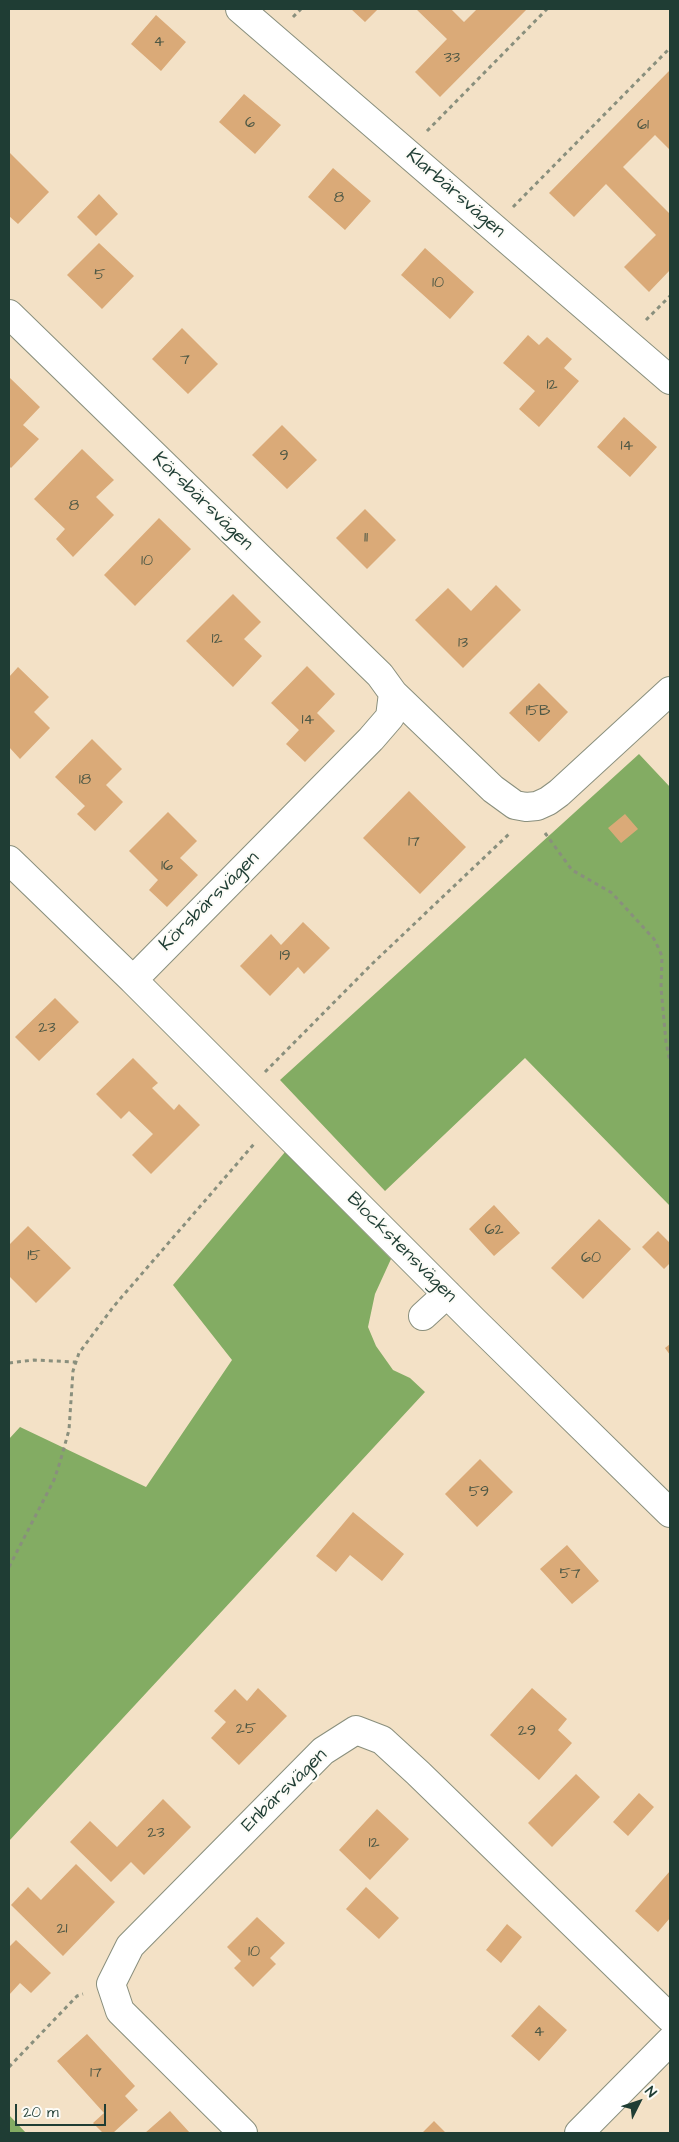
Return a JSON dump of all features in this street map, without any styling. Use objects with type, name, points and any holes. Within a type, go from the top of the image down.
[{"type":"street","name":"Klarbärsvägen","points":[[240,9],[670,380]]},
{"type":"street","name":"Körsbärsvägen","points":[[9,314],[380,675],[393,693],[493,789],[515,805],[526,807]]},
{"type":"street","points":[[526,807],[537,806],[554,797],[670,692]]},
{"type":"street","name":"Körsbärsvägen","points":[[133,980],[372,739],[390,717],[393,693]]},
{"type":"street","points":[[9,860],[133,980]]},
{"type":"street","name":"Blockstensvägen","points":[[133,980],[447,1294],[670,1512]]},
{"type":"street","points":[[423,1316],[447,1294]]},
{"type":"street","name":"Enbärsvägen","points":[[111,1984],[130,1946],[323,1751],[356,1730],[382,1740],[418,1773],[670,2018]]},
{"type":"street","points":[[111,1984],[120,2011],[243,2133]]},
{"type":"street","points":[[579,2133],[670,2040]]},
{"type":"path","points":[[406,152],[547,9]]},
{"type":"path","points":[[493,227],[670,48]]},
{"type":"path","points":[[245,1091],[372,964],[512,831],[526,807],[572,870],[612,893],[658,947],[662,956],[660,988],[670,1062]]},
{"type":"path","points":[[9,1567],[54,1480],[60,1462],[71,1416],[75,1362],[79,1353],[114,1306],[274,1120]]},
{"type":"path","points":[[9,1363],[34,1360],[75,1362]]},
{"type":"path","points":[[9,2067],[77,1996],[111,1984]]},
{"type":"green space","points":[[639,754],[670,787],[670,1206],[525,1058],[385,1191],[280,1080]]},
{"type":"green space","points":[[285,1152],[391,1259],[375,1294],[368,1327],[376,1346],[393,1370],[410,1378],[425,1392],[9,1841],[9,1439],[20,1427],[146,1487],[232,1360],[173,1285]]},
{"type":"green space","points":[[9,2115],[26,2133],[9,2133]]},
{"type":"building","points":[[351,9],[378,9],[365,22]]},
{"type":"building","points":[[416,9],[451,9],[464,22],[477,9],[527,9],[440,97],[415,72],[447,39]]},
{"type":"building","points":[[156,15],[186,42],[161,71],[131,44]]},
{"type":"building","points":[[670,70],[670,150],[655,135],[623,167],[670,214],[670,270],[649,292],[624,267],[656,235],[606,184],[574,217],[549,193]]},
{"type":"building","points":[[244,94],[281,125],[255,154],[219,122]]},
{"type":"building","points":[[9,152],[49,192],[18,224],[9,216]]},
{"type":"building","points":[[333,168],[371,201],[345,230],[308,197]]},
{"type":"building","points":[[99,194],[118,214],[96,236],[77,217]]},
{"type":"building","points":[[99,243],[134,276],[102,309],[67,275]]},
{"type":"building","points":[[425,248],[474,292],[450,319],[401,275]]},
{"type":"building","points":[[182,328],[218,364],[188,394],[152,359]]},
{"type":"building","points":[[528,335],[539,345],[547,337],[572,359],[564,368],[579,381],[539,427],[519,409],[535,391],[503,363]]},
{"type":"building","points":[[10,378],[40,407],[23,425],[39,439],[11,468],[9,466]]},
{"type":"building","points":[[624,417],[657,447],[630,477],[597,447]]},
{"type":"building","points":[[282,425],[317,460],[287,489],[252,455]]},
{"type":"building","points":[[82,449],[114,480],[96,497],[114,515],[73,557],[56,539],[65,529],[34,499]]},
{"type":"building","points":[[365,509],[396,540],[367,569],[336,538]]},
{"type":"building","points":[[159,518],[191,549],[135,606],[104,575]]},
{"type":"building","points":[[496,585],[521,610],[463,668],[415,620],[448,588],[471,611]]},
{"type":"building","points":[[233,594],[261,622],[244,639],[262,656],[233,687],[186,641]]},
{"type":"building","points":[[307,666],[335,694],[317,713],[335,731],[305,762],[286,744],[299,730],[271,703]]},
{"type":"building","points":[[18,667],[49,697],[34,712],[50,728],[20,759],[9,747],[9,677]]},
{"type":"building","points":[[539,683],[568,712],[539,742],[509,713]]},
{"type":"building","points":[[92,739],[122,769],[106,785],[123,802],[95,831],[77,814],[85,806],[55,777]]},
{"type":"building","points":[[409,791],[466,847],[420,894],[363,838]]},
{"type":"building","points":[[168,812],[197,841],[180,858],[198,875],[167,907],[149,890],[158,880],[129,851]]},
{"type":"building","points":[[625,814],[638,829],[621,843],[608,828]]},
{"type":"building","points":[[303,922],[330,948],[304,974],[298,967],[270,996],[240,966],[271,934],[281,945]]},
{"type":"building","points":[[55,998],[79,1022],[39,1061],[15,1037]]},
{"type":"building","points":[[133,1058],[158,1083],[152,1088],[174,1110],[179,1104],[200,1125],[151,1174],[132,1155],[153,1134],[129,1111],[121,1119],[96,1094]]},
{"type":"building","points":[[494,1205],[520,1233],[494,1256],[469,1229]]},
{"type":"building","points":[[599,1219],[631,1249],[583,1299],[551,1268]]},
{"type":"building","points":[[28,1226],[71,1268],[36,1303],[9,1276],[9,1245]]},
{"type":"building","points":[[658,1231],[670,1243],[670,1263],[664,1269],[642,1247]]},
{"type":"building","points":[[670,1344],[670,1355],[665,1348]]},
{"type":"building","points":[[480,1459],[513,1492],[477,1527],[445,1494]]},
{"type":"building","points":[[353,1512],[404,1554],[382,1581],[350,1555],[336,1572],[316,1556]]},
{"type":"building","points":[[567,1545],[599,1581],[572,1604],[540,1569]]},
{"type":"building","points":[[258,1688],[287,1716],[239,1765],[211,1738],[226,1722],[214,1711],[235,1689],[247,1701]]},
{"type":"building","points":[[532,1688],[567,1719],[558,1730],[572,1743],[539,1780],[490,1735]]},
{"type":"building","points":[[576,1774],[600,1797],[552,1847],[528,1823]]},
{"type":"building","points":[[639,1793],[654,1807],[628,1836],[613,1822]]},
{"type":"building","points":[[163,1799],[191,1827],[144,1875],[131,1862],[111,1882],[70,1842],[90,1821],[117,1847]]},
{"type":"building","points":[[377,1809],[409,1839],[370,1880],[339,1850]]},
{"type":"building","points":[[76,1864],[115,1902],[63,1956],[11,1905],[28,1887],[41,1900]]},
{"type":"building","points":[[670,1871],[670,1918],[658,1932],[635,1911]]},
{"type":"building","points":[[366,1887],[399,1918],[379,1939],[346,1909]]},
{"type":"building","points":[[257,1917],[285,1943],[270,1958],[276,1964],[253,1987],[234,1968],[241,1961],[227,1947]]},
{"type":"building","points":[[507,1924],[522,1937],[501,1963],[486,1950]]},
{"type":"building","points":[[16,1940],[51,1973],[31,1993],[20,1983],[9,1995],[9,1947]]},
{"type":"building","points":[[539,2005],[567,2030],[539,2061],[511,2036]]},
{"type":"building","points":[[87,2034],[135,2086],[125,2096],[138,2110],[113,2133],[103,2133],[93,2123],[104,2113],[57,2061]]},
{"type":"building","points":[[170,2111],[190,2133],[145,2133]]},
{"type":"building","points":[[434,2121],[446,2133],[422,2133]]}]
